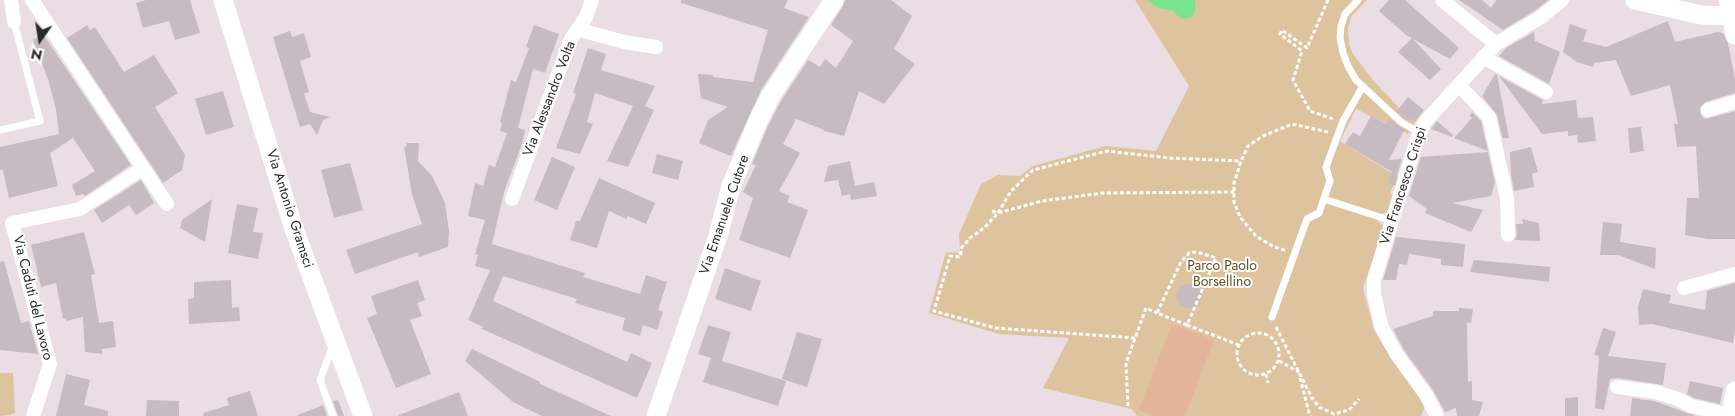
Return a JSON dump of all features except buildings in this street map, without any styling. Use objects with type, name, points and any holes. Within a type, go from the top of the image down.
[{"type":"main road","name":"Via Antonio Gramsci","points":[[223,0],[293,226],[364,416]]},
{"type":"main road","name":"Via Emanuele Cutore","points":[[656,416],[718,236],[732,186],[758,121],[771,95],[834,0]]},
{"type":"main road","points":[[1635,0],[1701,15],[1730,8],[1735,35]]},
{"type":"main road","points":[[1731,415],[1735,391]]},
{"type":"street","points":[[10,0],[14,22]]},
{"type":"street","points":[[32,0],[167,204]]},
{"type":"street","name":"Via Alessandro Volta","points":[[512,200],[571,39],[586,17],[592,0]]},
{"type":"street","points":[[1442,0],[1496,44]]},
{"type":"street","name":"Via Francesco Crispi","points":[[1437,416],[1426,395],[1397,355],[1382,328],[1373,291],[1374,280],[1425,122],[1496,44],[1541,17],[1562,0]]},
{"type":"street","points":[[579,28],[590,34],[656,47]]},
{"type":"street","points":[[1483,57],[1546,92]]},
{"type":"street","points":[[1459,85],[1489,117],[1507,198],[1508,235]]},
{"type":"street","points":[[1708,110],[1735,102]]},
{"type":"street","name":"Via Caduti del Lavoro","points":[[33,416],[50,364],[12,223],[80,209],[143,168]]},
{"type":"street","points":[[1684,288],[1735,274]]},
{"type":"street","points":[[1617,387],[1656,392],[1678,399],[1691,406],[1731,415]]},
{"type":"lane","points":[[1358,0],[1345,14],[1340,38],[1348,66],[1362,86],[1401,122],[1420,133]]},
{"type":"lane","points":[[0,130],[40,120],[14,22]]},
{"type":"lane","points":[[1272,317],[1307,219],[1319,213],[1330,181],[1326,167],[1342,123],[1362,86]]},
{"type":"lane","points":[[1324,198],[1392,221]]},
{"type":"lane","points":[[333,416],[320,380],[335,340]]},
{"type":"path","points":[[1328,0],[1307,48],[1282,30],[1280,34],[1302,51],[1293,80],[1310,111],[1342,123]]},
{"type":"path","points":[[1295,253],[1274,247],[1256,236],[1240,217],[1234,202],[1234,183],[1241,161],[1248,146],[1263,136],[1292,124],[1318,128],[1338,135]]},
{"type":"path","points":[[1135,338],[995,328],[934,311],[950,256],[960,257],[962,247],[998,213],[1011,191],[1033,170],[1107,151],[1169,158],[1241,161]]},
{"type":"path","points":[[992,211],[998,213],[1042,201],[1103,193],[1234,192]]},
{"type":"path","points":[[1157,313],[1181,262],[1189,254],[1197,252],[1216,258],[1187,325]]},
{"type":"path","points":[[1128,406],[1126,363],[1146,308],[1239,345]]},
{"type":"path","points":[[1272,317],[1312,398],[1319,407],[1334,414],[1350,410],[1359,398]]},
{"type":"path","points":[[1259,332],[1269,335],[1276,342],[1280,352],[1279,361],[1275,368],[1266,374],[1252,374],[1243,369],[1238,360],[1237,350],[1239,345],[1249,334],[1259,332]]},
{"type":"path","points":[[1279,361],[1298,371],[1310,416]]},
{"type":"path","points":[[1266,374],[1268,383]]},
{"type":"green space","name":"Parco Paolo Borsellino","points":[[1135,0],[1367,0],[1351,17],[1348,30],[1349,44],[1353,54],[1373,80],[1415,122],[1408,134],[1356,109],[1340,141],[1400,178],[1397,187],[1393,186],[1390,194],[1394,195],[1389,212],[1381,214],[1378,221],[1384,227],[1363,288],[1374,330],[1425,406],[1421,416],[1137,416],[1132,409],[1043,388],[1069,338],[999,334],[929,313],[946,252],[960,253],[959,234],[981,184],[998,175],[1020,176],[1033,166],[1106,146],[1156,151],[1189,86]]},
{"type":"green space","points":[[0,373],[13,373],[15,413],[0,416]]},
{"type":"shaded area","points":[[1147,0],[1195,0],[1195,12],[1192,17],[1183,19],[1173,11],[1158,8]]},
{"type":"shaded area","points":[[1172,324],[1214,340],[1185,416],[1154,416],[1139,410]]}]
